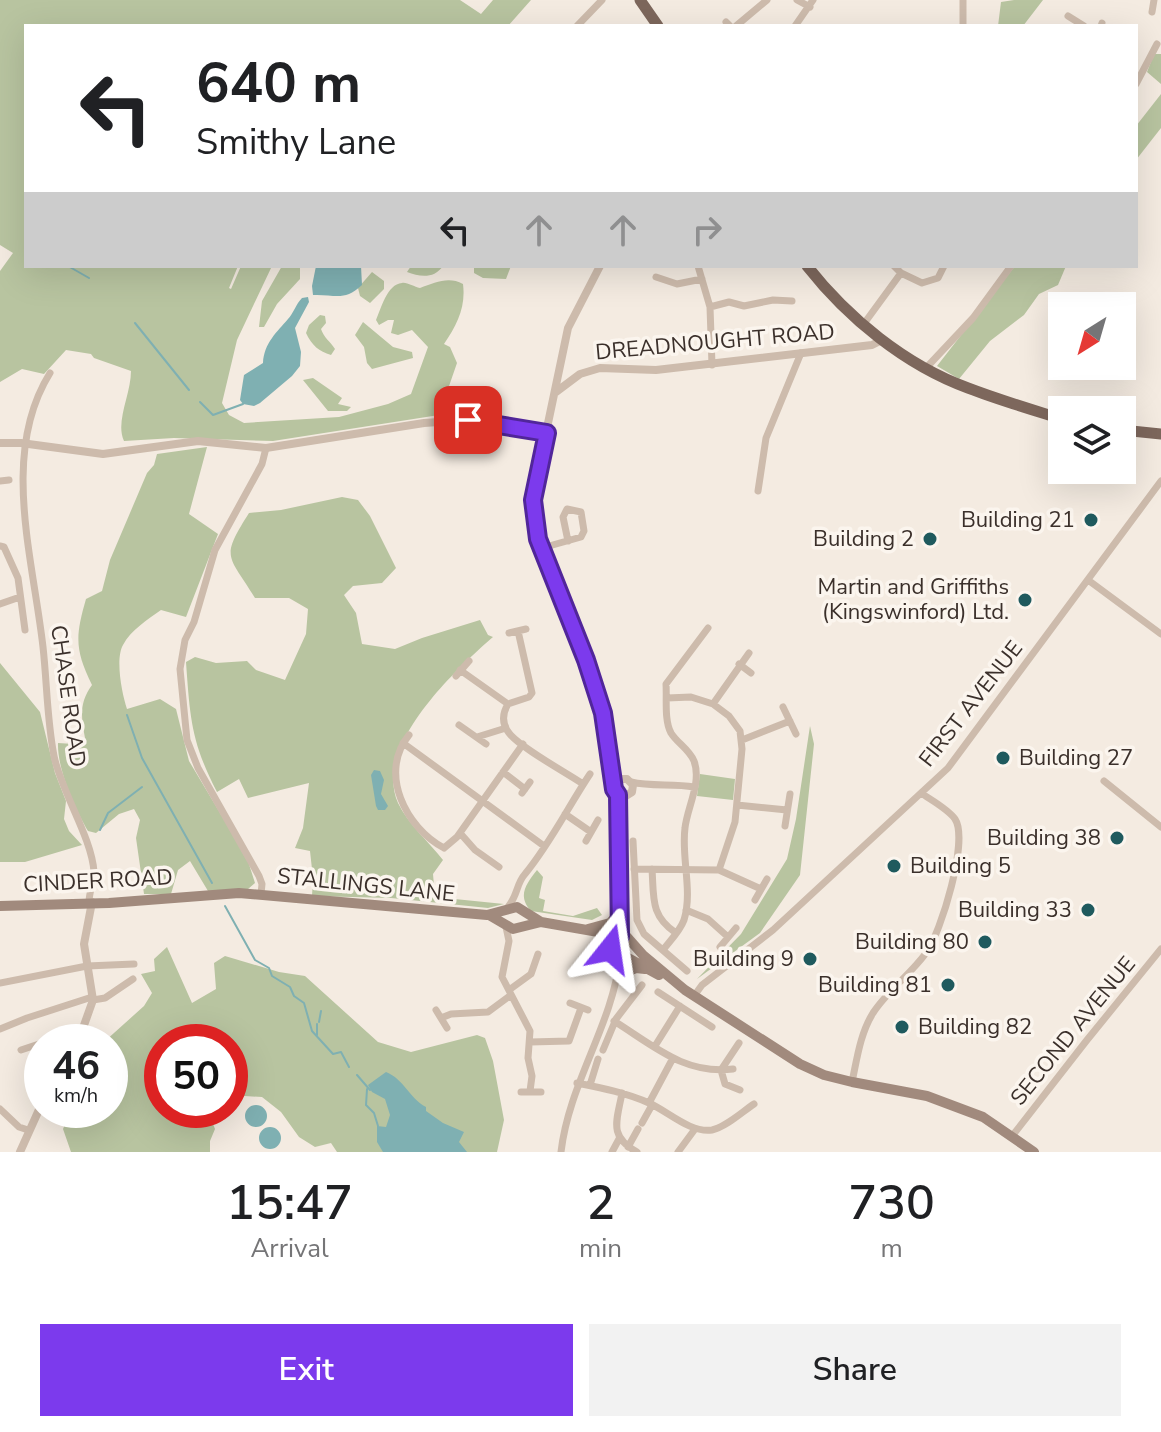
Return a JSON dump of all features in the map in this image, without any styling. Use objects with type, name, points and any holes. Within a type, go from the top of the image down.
[{"type":"main road","points":[[640,0],[657,24]]},
{"type":"main road","points":[[647,0],[657,24]]},
{"type":"main road","points":[[809,268],[863,325],[926,368],[955,382],[1048,414]]},
{"type":"main road","points":[[1136,431],[1161,434]]},
{"type":"main road","name":"STALLINGS LANE","points":[[198,896],[261,894],[436,913],[489,915],[507,908]]},
{"type":"main road","name":"CINDER ROAD","points":[[0,906],[198,896]]},
{"type":"main road","points":[[512,926],[524,917],[520,906]]},
{"type":"main road","points":[[512,926],[502,917],[507,908],[520,906],[541,922]]},
{"type":"main road","points":[[582,929],[610,923],[619,913]]},
{"type":"main road","points":[[489,915],[512,926],[541,922],[616,939],[627,937],[690,993]]},
{"type":"main road","points":[[616,939],[611,952],[651,970],[690,993],[793,1060],[824,1075],[927,1096],[983,1117],[1034,1152]]},
{"type":"main road","points":[[623,957],[632,949],[631,943]]},
{"type":"main road","points":[[618,975],[636,968],[651,970]]},
{"type":"street","points":[[579,24],[602,0]]},
{"type":"street","points":[[732,24],[767,0]]},
{"type":"street","points":[[796,24],[811,3],[797,0]]},
{"type":"street","points":[[963,0],[963,24]]},
{"type":"street","points":[[1152,12],[1154,0]]},
{"type":"street","points":[[1138,81],[1157,49]]},
{"type":"street","points":[[599,268],[568,328],[533,500],[536,527],[603,713],[614,789],[694,787]]},
{"type":"street","points":[[699,268],[710,307],[712,365]]},
{"type":"street","points":[[896,268],[922,283],[938,278],[943,268]]},
{"type":"street","points":[[926,368],[973,318],[1010,268]]},
{"type":"street","points":[[863,325],[901,273]]},
{"type":"street","points":[[656,277],[668,277],[677,284],[702,279]]},
{"type":"street","points":[[710,307],[729,302],[744,306],[782,296],[792,301]]},
{"type":"street","name":"DREADNOUGHT ROAD","points":[[556,393],[580,374],[600,368],[656,370],[712,365],[872,345],[882,340]]},
{"type":"street","points":[[758,491],[766,438],[801,353]]},
{"type":"street","name":"CHASE ROAD","points":[[50,373],[33,401],[21,443],[21,509],[43,648],[54,758],[94,871],[90,902]]},
{"type":"street","points":[[0,443],[103,454],[198,441],[266,448],[424,423],[468,420],[547,433]]},
{"type":"street","points":[[261,894],[259,876],[198,768],[187,740],[180,669],[181,654],[194,622],[215,550],[262,464],[266,448]]},
{"type":"street","name":"FIRST AVENUE","points":[[690,993],[773,930],[948,768],[1161,481]]},
{"type":"street","points":[[542,548],[568,541]]},
{"type":"street","points":[[1,546],[18,578],[25,630]]},
{"type":"street","points":[[1088,580],[1161,634]]},
{"type":"street","points":[[0,604],[20,597]]},
{"type":"street","points":[[663,950],[684,921],[685,827],[694,787],[694,762],[684,746],[672,736],[669,727],[667,679],[708,628]]},
{"type":"street","points":[[509,633],[522,630],[532,693],[508,704],[503,715],[506,728],[523,744],[583,784]]},
{"type":"street","points":[[713,704],[749,653]]},
{"type":"street","points":[[469,661],[458,673],[508,704]]},
{"type":"street","points":[[739,664],[751,673]]},
{"type":"street","points":[[667,698],[691,697],[713,704],[729,716],[740,731],[742,740],[735,822],[719,870]]},
{"type":"street","points":[[783,707],[796,734]]},
{"type":"street","points":[[742,740],[790,721]]},
{"type":"street","points":[[459,725],[486,744]]},
{"type":"street","points":[[477,737],[506,728]]},
{"type":"street","points":[[409,735],[403,743],[394,780],[405,808],[429,839],[444,848],[447,859]]},
{"type":"street","points":[[403,743],[544,846]]},
{"type":"street","points":[[444,848],[460,833],[523,744]]},
{"type":"street","points":[[611,756],[627,789],[619,812],[616,939]]},
{"type":"street","points":[[503,772],[526,788]]},
{"type":"street","points":[[520,906],[524,874],[532,868],[590,774]]},
{"type":"street","points":[[1104,781],[1161,827]]},
{"type":"street","name":"FIRST AVENUE","points":[[852,1082],[863,1035],[873,1012],[928,951],[948,907],[957,847],[957,825],[953,817],[921,793]]},
{"type":"street","points":[[785,826],[790,794]]},
{"type":"street","points":[[737,805],[787,810]]},
{"type":"street","points":[[565,814],[591,832]]},
{"type":"street","points":[[586,841],[598,820]]},
{"type":"street","points":[[460,833],[487,864],[499,867]]},
{"type":"street","points":[[633,841],[637,920],[644,934],[687,971]]},
{"type":"street","points":[[634,869],[719,870],[761,889]]},
{"type":"street","points":[[652,869],[658,917],[676,933]]},
{"type":"street","points":[[755,900],[767,879]]},
{"type":"street","points":[[84,1024],[92,999],[84,944],[90,902]]},
{"type":"street","points":[[686,910],[708,919],[728,937]]},
{"type":"street","points":[[512,926],[502,977],[528,1024],[528,1058],[532,1076],[525,1092],[541,1092]]},
{"type":"street","points":[[720,947],[736,928]]},
{"type":"street","name":"SECOND AVENUE","points":[[1013,1135],[1161,949]]},
{"type":"street","points":[[441,1018],[451,1014],[488,1012],[538,970],[538,954]]},
{"type":"street","points":[[561,1152],[577,1083],[606,1020],[623,957]]},
{"type":"street","points":[[0,983],[87,966],[134,964]]},
{"type":"street","points":[[0,1029],[27,1018],[105,998],[133,979]]},
{"type":"street","points":[[603,1050],[614,1021],[642,985]]},
{"type":"street","points":[[658,992],[712,1027]]},
{"type":"street","points":[[530,1042],[569,1041],[584,1009],[570,1003]]},
{"type":"street","points":[[655,1046],[680,1006]]},
{"type":"street","points":[[436,1010],[447,1028]]},
{"type":"street","points":[[614,1021],[673,1058],[698,1069],[733,1069]]},
{"type":"street","points":[[739,1043],[721,1070],[725,1084],[740,1090]]},
{"type":"street","points":[[628,1147],[673,1058]]},
{"type":"street","points":[[590,1085],[598,1059]]},
{"type":"street","points":[[577,1083],[622,1093],[650,1104],[695,1129],[719,1127],[754,1104]]},
{"type":"street","points":[[612,1152],[619,1139],[617,1121],[622,1093]]},
{"type":"street","points":[[0,1109],[19,1127],[28,1130],[23,1151]]},
{"type":"street","points":[[678,1152],[695,1129]]},
{"type":"street","points":[[619,1139],[637,1152]]},
{"type":"green space","points":[[0,0],[460,0],[481,14],[493,0],[531,0],[510,24],[24,24],[24,268],[237,268],[231,289],[240,268],[271,268],[237,340],[222,403],[229,415],[244,423],[339,417],[388,404],[411,394],[428,347],[412,330],[398,335],[391,333],[394,320],[379,325],[376,320],[382,304],[397,284],[420,288],[442,281],[463,284],[462,308],[444,344],[450,347],[457,363],[439,415],[273,441],[174,438],[124,441],[121,425],[131,371],[94,358],[91,354],[66,350],[44,374],[22,369],[0,382],[0,271],[13,253],[0,245]]},
{"type":"green space","points":[[1043,0],[1025,24],[998,24],[1001,2]]},
{"type":"green space","points":[[1154,54],[1161,54],[1161,84],[1147,72]]},
{"type":"green space","points":[[1161,94],[1161,128],[1138,157],[1138,123]]},
{"type":"green space","points":[[281,268],[300,268],[300,279],[277,304],[264,327],[259,327],[262,301]]},
{"type":"green space","points":[[410,268],[441,268],[426,276],[407,272]]},
{"type":"green space","points":[[474,268],[510,268],[506,279],[483,278],[474,273]]},
{"type":"green space","points":[[1013,268],[1065,268],[1058,285],[1039,294],[1024,315],[990,341],[959,379],[937,366]]},
{"type":"green space","points":[[372,272],[384,281],[384,289],[370,303],[360,296],[358,288]]},
{"type":"green space","points":[[320,315],[325,316],[326,323],[322,332],[335,349],[331,355],[316,347],[306,333],[309,325]]},
{"type":"green space","points":[[363,322],[393,347],[412,352],[413,358],[372,369],[367,363],[364,347],[355,335]]},
{"type":"green space","points":[[313,378],[342,398],[338,404],[351,407],[347,411],[328,411],[303,380]]},
{"type":"green space","points":[[207,447],[189,514],[218,534],[186,617],[161,610],[135,630],[121,651],[120,677],[127,709],[160,699],[176,709],[189,761],[247,858],[255,883],[248,889],[208,891],[190,861],[178,870],[171,894],[144,894],[136,838],[140,820],[134,809],[119,814],[96,833],[88,831],[64,776],[58,743],[74,744],[85,738],[82,710],[92,685],[78,643],[82,612],[86,599],[102,591],[110,560],[147,473],[154,465],[157,454]]},
{"type":"green space","points":[[342,497],[358,500],[370,516],[396,568],[382,583],[353,586],[344,595],[356,613],[362,644],[395,649],[480,620],[488,635],[493,637],[458,669],[422,712],[397,758],[393,781],[402,811],[443,860],[433,874],[435,897],[504,904],[488,908],[391,898],[312,896],[310,851],[295,848],[303,828],[309,783],[248,798],[239,779],[217,792],[202,758],[191,714],[186,662],[195,657],[216,663],[247,661],[256,670],[285,680],[306,634],[308,609],[289,598],[255,598],[239,573],[231,549],[240,528],[249,513],[281,510]]},
{"type":"green space","points":[[0,663],[40,712],[55,773],[66,801],[64,819],[69,831],[82,845],[25,862],[0,862]]},
{"type":"green space","points":[[810,726],[814,744],[800,875],[760,933],[697,979],[741,934],[787,859]]},
{"type":"green space","points":[[700,774],[735,779],[733,800],[697,796]]},
{"type":"green space","points":[[537,870],[543,877],[539,898],[545,900],[543,911],[573,916],[597,908],[602,915],[592,920],[531,911],[524,895]]},
{"type":"green space","points":[[167,947],[192,1003],[216,989],[214,963],[225,956],[279,972],[305,976],[378,1042],[411,1052],[477,1035],[485,1038],[493,1061],[504,1120],[497,1152],[337,1152],[331,1143],[315,1147],[299,1137],[281,1112],[262,1097],[248,1096],[248,1024],[144,1024],[144,1128],[215,1128],[210,1152],[71,1152],[63,1128],[128,1128],[128,1024],[124,1024],[144,1006],[152,993],[141,974],[155,971],[154,959]]},
{"type":"water","points":[[316,268],[361,268],[362,285],[350,294],[313,295]]},
{"type":"water","points":[[308,297],[309,302],[295,328],[301,352],[300,366],[260,403],[254,406],[243,404],[240,400],[244,375],[263,363],[272,338],[302,298]]},
{"type":"water","points":[[374,770],[380,771],[384,780],[381,794],[388,806],[385,810],[378,810],[376,806],[371,775]]},
{"type":"water","points":[[386,1072],[426,1107],[426,1111],[464,1132],[459,1142],[467,1152],[383,1152],[377,1142],[377,1126],[386,1127],[390,1115],[385,1099],[372,1092],[368,1085]]},
{"type":"water","points":[[252,1106],[260,1106],[266,1112],[266,1120],[260,1126],[252,1126],[248,1122],[248,1110]]},
{"type":"water","points":[[270,1127],[281,1138],[270,1149],[259,1138]]},
{"type":"waterway","points":[[72,268],[89,278]]},
{"type":"waterway","points":[[135,323],[189,390]]},
{"type":"waterway","points":[[200,402],[213,415],[243,404]]},
{"type":"waterway","points":[[127,715],[142,758],[212,883]]},
{"type":"waterway","points":[[100,830],[108,813],[142,787]]},
{"type":"waterway","points":[[225,906],[255,960],[290,987],[294,996],[304,1003],[312,1031],[333,1054],[341,1052],[349,1067]]},
{"type":"waterway","points":[[319,1022],[321,1011]]},
{"type":"waterway","points":[[317,1024],[317,1035]]},
{"type":"waterway","points":[[357,1075],[370,1090]]},
{"type":"waterway","points":[[367,1089],[366,1105],[374,1113],[378,1126]]},
{"type":"place","name":"Building 21","points":[[1091,520]]},
{"type":"place","name":"Building 2","points":[[930,539]]},
{"type":"place","name":"Martin and Griffiths (Kingswinford) Ltd.","points":[[1025,600]]},
{"type":"place","name":"Building 27","points":[[1003,758]]},
{"type":"place","name":"Building 38","points":[[1117,838]]},
{"type":"place","name":"Building 5","points":[[894,866]]},
{"type":"place","name":"Building 33","points":[[1088,910]]},
{"type":"place","name":"Building 80","points":[[985,942]]},
{"type":"place","name":"Building 9","points":[[810,959]]},
{"type":"place","name":"Building 81","points":[[948,985]]},
{"type":"place","name":"Building 82","points":[[902,1027]]},
{"type":"route","points":[[468,420],[547,433],[533,500],[538,539],[586,660],[603,713],[614,789],[618,795],[620,936],[613,939],[610,949]]}]
